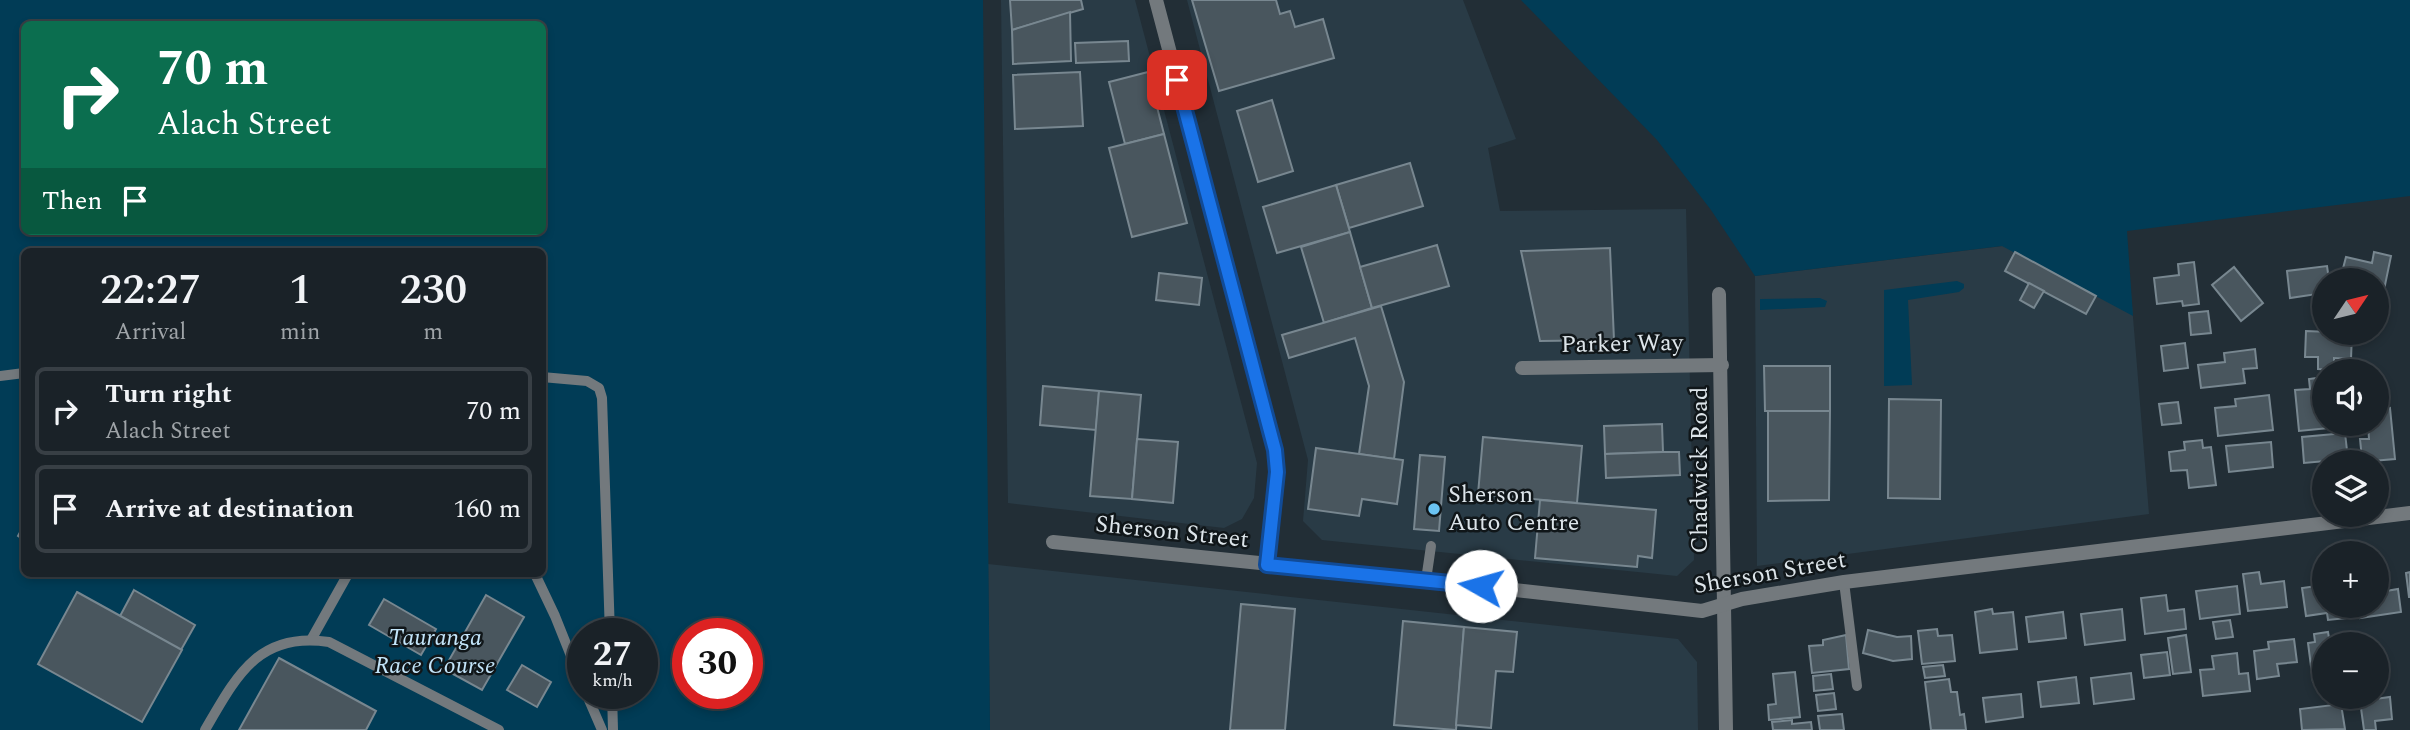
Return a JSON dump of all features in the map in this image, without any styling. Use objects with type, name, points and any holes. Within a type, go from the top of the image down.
[{"type":"street","points":[[1156,0],[1275,450],[1277,472],[1267,565]]},
{"type":"street","name":"Chadwick Road","points":[[1719,294],[1726,730]]},
{"type":"street","name":"Parker Way","points":[[1522,368],[1722,365]]},
{"type":"street","name":"Sherson Street","points":[[1052,542],[1702,611],[1742,598],[1844,583],[2410,513]]},
{"type":"lane","points":[[0,376],[21,373]]},
{"type":"lane","points":[[546,377],[587,381],[599,387],[602,398],[609,618]]},
{"type":"lane","points":[[1426,580],[1431,546]]},
{"type":"lane","points":[[311,639],[346,577]]},
{"type":"lane","points":[[536,577],[567,646]]},
{"type":"lane","points":[[1844,583],[1857,686]]},
{"type":"lane","points":[[205,730],[232,684],[247,665],[258,656],[290,641],[311,639],[329,642],[499,730]]},
{"type":"lane","points":[[593,709],[602,730]]},
{"type":"lane","points":[[612,709],[613,730]]},
{"type":"shaded area","points":[[1001,0],[1135,0],[1257,463],[1254,498],[1242,519],[1224,528],[1008,503]]},
{"type":"shaded area","points":[[1187,0],[1463,0],[1516,139],[1488,148],[1500,211],[1686,209],[1694,560],[1677,576],[1322,540],[1303,521],[1308,460]]},
{"type":"shaded area","points":[[2126,231],[2149,514],[1757,566],[1755,276]]},
{"type":"shaded area","points":[[988,564],[1678,639],[1697,662],[1698,730],[990,730]]},
{"type":"green space","name":"Tauranga Race Course","points":[[0,0],[983,0],[990,730],[0,730]]},
{"type":"green space","points":[[1521,0],[2410,0],[2410,196],[2127,231],[2133,316],[2002,246],[1755,276],[1711,210],[1657,140]]},
{"type":"green space","points":[[1957,281],[1964,284],[1964,288],[1959,292],[1908,300],[1912,385],[1884,386],[1884,290]]},
{"type":"green space","points":[[1820,298],[1827,301],[1825,307],[1760,310],[1760,299]]},
{"type":"building","points":[[1010,0],[1081,0],[1083,9],[1012,30]]},
{"type":"building","points":[[1192,0],[1276,0],[1280,14],[1290,11],[1295,27],[1323,19],[1334,58],[1219,91]]},
{"type":"building","points":[[1070,12],[1071,61],[1013,64],[1012,30]]},
{"type":"building","points":[[1128,41],[1129,61],[1076,63],[1075,43]]},
{"type":"building","points":[[1080,72],[1083,126],[1015,129],[1013,75]]},
{"type":"building","points":[[1148,72],[1164,134],[1125,144],[1109,82]]},
{"type":"building","points":[[1272,100],[1293,171],[1258,182],[1237,111]]},
{"type":"building","points":[[1164,134],[1187,223],[1132,237],[1109,148]]},
{"type":"building","points":[[1410,163],[1423,206],[1349,228],[1336,185]]},
{"type":"building","points":[[1336,185],[1350,232],[1277,253],[1263,207]]},
{"type":"building","points":[[1350,232],[1372,308],[1324,323],[1301,247]]},
{"type":"building","points":[[1437,245],[1449,286],[1372,308],[1360,267]]},
{"type":"building","points":[[1610,248],[1614,340],[1540,341],[1521,251]]},
{"type":"building","points":[[2015,252],[2096,296],[2086,314],[2005,271]]},
{"type":"building","points":[[2374,252],[2391,256],[2389,268],[2343,268],[2346,257],[2372,263]]},
{"type":"building","points":[[2194,262],[2199,304],[2183,306],[2182,301],[2157,304],[2154,278],[2179,275],[2178,264]]},
{"type":"building","points":[[2327,266],[2327,268],[2312,268],[2312,295],[2290,298],[2287,271]]},
{"type":"building","points":[[2234,267],[2263,303],[2241,321],[2212,285]]},
{"type":"building","points":[[1159,273],[1202,278],[1199,305],[1156,300]]},
{"type":"building","points":[[2029,283],[2044,291],[2034,308],[2020,300]]},
{"type":"building","points":[[1381,306],[1404,382],[1394,459],[1359,454],[1369,386],[1355,338],[1289,358],[1282,335]]},
{"type":"building","points":[[2208,311],[2211,333],[2191,335],[2189,313]]},
{"type":"building","points":[[2306,331],[2312,331],[2312,345],[2352,345],[2351,359],[2305,357]]},
{"type":"building","points":[[2185,343],[2188,368],[2164,371],[2161,346]]},
{"type":"building","points":[[2255,349],[2257,368],[2243,369],[2245,383],[2201,388],[2198,365],[2225,362],[2224,353]]},
{"type":"building","points":[[1764,366],[1830,366],[1830,411],[1765,411]]},
{"type":"building","points":[[2309,379],[2312,379],[2312,430],[2299,431],[2295,390],[2310,389]]},
{"type":"building","points":[[1043,386],[1099,391],[1096,430],[1040,425]]},
{"type":"building","points":[[1099,391],[1141,395],[1132,499],[1090,496]]},
{"type":"building","points":[[2269,395],[2273,430],[2218,436],[2215,408],[2236,406],[2235,399]]},
{"type":"building","points":[[1889,399],[1941,400],[1940,499],[1888,498]]},
{"type":"building","points":[[2178,402],[2181,423],[2162,425],[2159,404]]},
{"type":"building","points":[[2389,408],[2395,459],[2389,460],[2389,450],[2361,450],[2360,439],[2389,436]]},
{"type":"building","points":[[1768,411],[1830,411],[1829,500],[1768,501]]},
{"type":"building","points":[[1662,424],[1663,452],[1605,454],[1604,426]]},
{"type":"building","points":[[2345,436],[2347,450],[2312,450],[2312,462],[2304,463],[2302,437]]},
{"type":"building","points":[[1483,437],[1582,446],[1577,503],[1478,494]]},
{"type":"building","points":[[1137,439],[1178,442],[1173,503],[1132,499]]},
{"type":"building","points":[[2202,440],[2203,448],[2211,447],[2216,485],[2189,488],[2187,470],[2171,471],[2169,452],[2185,450],[2184,442]]},
{"type":"building","points":[[2271,442],[2273,467],[2229,472],[2226,446]]},
{"type":"building","points":[[1316,448],[1403,460],[1397,504],[1362,499],[1359,516],[1308,509]]},
{"type":"building","points":[[1679,452],[1680,475],[1606,478],[1605,454]]},
{"type":"building","points":[[1420,455],[1445,457],[1439,531],[1414,529]]},
{"type":"building","points":[[1540,500],[1656,510],[1652,558],[1638,556],[1637,567],[1535,558]]},
{"type":"building","points":[[2259,572],[2261,584],[2284,581],[2287,607],[2248,611],[2243,574]]},
{"type":"building","points":[[2410,572],[2410,597],[2409,597],[2406,573]]},
{"type":"building","points":[[2237,586],[2240,614],[2200,619],[2196,591]]},
{"type":"building","points":[[2312,587],[2312,615],[2306,616],[2302,588]]},
{"type":"building","points":[[2398,589],[2401,612],[2389,614],[2389,590]]},
{"type":"building","points":[[134,590],[195,625],[181,650],[120,616]]},
{"type":"building","points":[[77,592],[182,650],[142,722],[38,664]]},
{"type":"building","points":[[486,595],[524,617],[482,690],[444,669]]},
{"type":"building","points":[[2166,595],[2168,611],[2184,609],[2186,629],[2145,634],[2141,598]]},
{"type":"building","points":[[384,599],[436,629],[421,655],[369,625]]},
{"type":"building","points":[[1241,604],[1295,609],[1285,730],[1230,730]]},
{"type":"building","points":[[1992,609],[1993,614],[2013,612],[2017,649],[1980,653],[1975,612]]},
{"type":"building","points":[[2122,609],[2125,640],[2085,645],[2081,614]]},
{"type":"building","points":[[2063,612],[2066,638],[2029,642],[2026,617]]},
{"type":"building","points":[[2230,620],[2233,637],[2216,639],[2213,622]]},
{"type":"building","points":[[1403,621],[1464,627],[1456,730],[1394,725]]},
{"type":"building","points":[[1464,627],[1517,632],[1513,672],[1496,671],[1491,728],[1456,725]]},
{"type":"building","points":[[1937,629],[1938,636],[1952,635],[1955,661],[1922,664],[1918,631]]},
{"type":"building","points":[[1868,630],[1897,637],[1911,636],[1912,659],[1893,661],[1863,653]]},
{"type":"building","points":[[1846,635],[1849,669],[1812,673],[1809,646],[1823,645],[1823,640]]},
{"type":"building","points":[[2186,635],[2191,672],[2173,674],[2168,638]]},
{"type":"building","points":[[2294,639],[2297,662],[2277,664],[2279,676],[2257,679],[2254,651],[2269,649],[2268,642]]},
{"type":"building","points":[[2312,642],[2312,674],[2308,643]]},
{"type":"building","points":[[2167,652],[2170,675],[2144,678],[2141,655]]},
{"type":"building","points":[[2237,653],[2239,674],[2248,673],[2250,691],[2203,696],[2200,670],[2214,669],[2212,656]]},
{"type":"building","points":[[279,658],[376,711],[366,730],[239,730]]},
{"type":"building","points":[[522,665],[551,682],[537,707],[507,690]]},
{"type":"building","points":[[1943,665],[1945,676],[1925,678],[1923,667]]},
{"type":"building","points":[[1795,672],[1800,717],[1769,720],[1768,705],[1776,704],[1773,674]]},
{"type":"building","points":[[2131,673],[2134,699],[2094,704],[2091,678]]},
{"type":"building","points":[[1831,674],[1833,689],[1814,691],[1813,676]]},
{"type":"building","points":[[2076,677],[2079,703],[2041,707],[2038,682]]},
{"type":"building","points":[[1949,679],[1951,692],[1957,692],[1960,715],[1964,714],[1966,730],[1931,730],[1925,682]]},
{"type":"building","points":[[1834,693],[1836,709],[1818,711],[1816,695]]},
{"type":"building","points":[[2021,694],[2023,717],[1986,722],[1983,698]]},
{"type":"building","points":[[2389,697],[2392,719],[2375,721],[2376,730],[2364,730],[2361,709],[2389,709]]},
{"type":"building","points":[[2300,709],[2342,709],[2345,729],[2302,730]]},
{"type":"building","points":[[1842,714],[1844,730],[1820,730],[1818,716]]},
{"type":"building","points":[[1792,720],[1792,724],[1811,722],[1812,730],[1773,730],[1772,722]]},
{"type":"place","name":"Sherson Auto Centre","points":[[1434,509]]},
{"type":"route","points":[[1177,80],[1275,450],[1277,472],[1267,565],[1481,586]]}]
